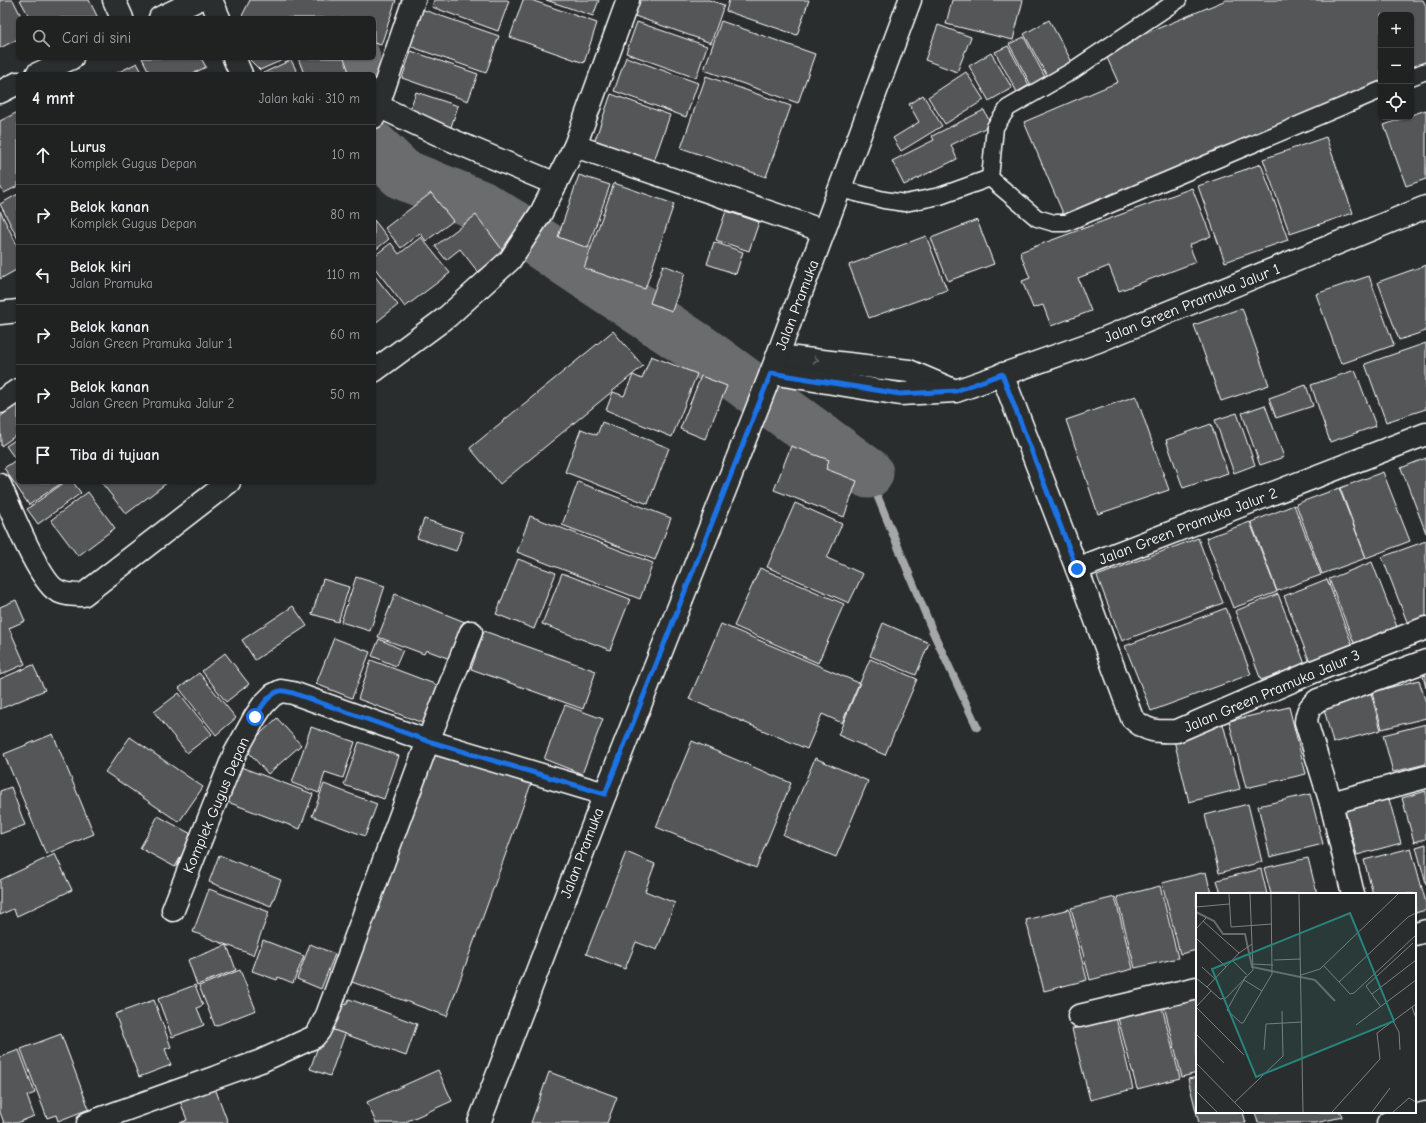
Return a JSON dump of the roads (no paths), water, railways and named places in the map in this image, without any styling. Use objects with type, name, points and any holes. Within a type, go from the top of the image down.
[{"type":"street","points":[[114,0],[121,16]]},
{"type":"street","points":[[164,16],[198,0]]},
{"type":"street","points":[[211,0],[218,16]]},
{"type":"street","points":[[414,0],[376,111],[444,136],[556,184]]},
{"type":"street","points":[[376,370],[447,317],[510,260],[541,213],[575,146],[628,0]]},
{"type":"street","name":"Jalan Pramuka","points":[[479,1123],[605,794],[772,370],[910,0]]},
{"type":"street","points":[[41,72],[68,60]]},
{"type":"street","points":[[235,60],[240,72]]},
{"type":"street","points":[[0,92],[16,84]]},
{"type":"street","points":[[575,146],[824,231]]},
{"type":"street","name":"Jalan Green Pramuka Jalur 1","points":[[772,370],[900,394],[956,391],[1098,342],[1426,207]]},
{"type":"street","points":[[0,313],[16,311]]},
{"type":"street","points":[[1002,374],[1077,569]]},
{"type":"street","points":[[0,402],[16,391]]},
{"type":"street","name":"Jalan Green Pramuka Jalur 2","points":[[1077,569],[1426,434]]},
{"type":"street","points":[[0,485],[20,531],[44,577],[55,590],[68,595],[83,595],[226,484]]},
{"type":"street","name":"Jalan Green Pramuka Jalur 3","points":[[1077,569],[1132,718],[1146,728],[1160,732],[1176,731],[1315,671],[1426,628]]},
{"type":"street","points":[[88,1123],[261,1061],[314,1037],[319,1031],[327,1015],[428,741],[471,632]]},
{"type":"street","points":[[1353,893],[1331,803],[1306,722],[1306,714],[1310,706],[1318,700],[1426,660]]},
{"type":"street","name":"Komplek Gugus Depan","points":[[173,910],[234,755],[263,705],[273,695],[281,691],[293,693],[428,741],[605,794]]},
{"type":"street","points":[[1331,803],[1426,777]]},
{"type":"street","points":[[1416,934],[1426,931]]},
{"type":"street","points":[[1080,1016],[1196,988]]},
{"type":"street","points":[[1388,1123],[1425,1116]]},
{"type":"lane","points":[[990,178],[995,127],[1008,108],[1072,71],[1178,0]]},
{"type":"lane","points":[[1414,76],[1426,71]]},
{"type":"lane","points":[[990,178],[1037,218],[1054,223],[1066,223],[1378,91]]},
{"type":"lane","points":[[840,189],[884,200],[905,203],[940,196],[990,178]]},
{"type":"waterway","points":[[352,72],[355,60]]},
{"type":"waterway","points":[[376,149],[402,174],[481,206],[511,224],[703,352],[868,473]]},
{"type":"waterway","points":[[868,473],[932,630],[977,727]]}]
